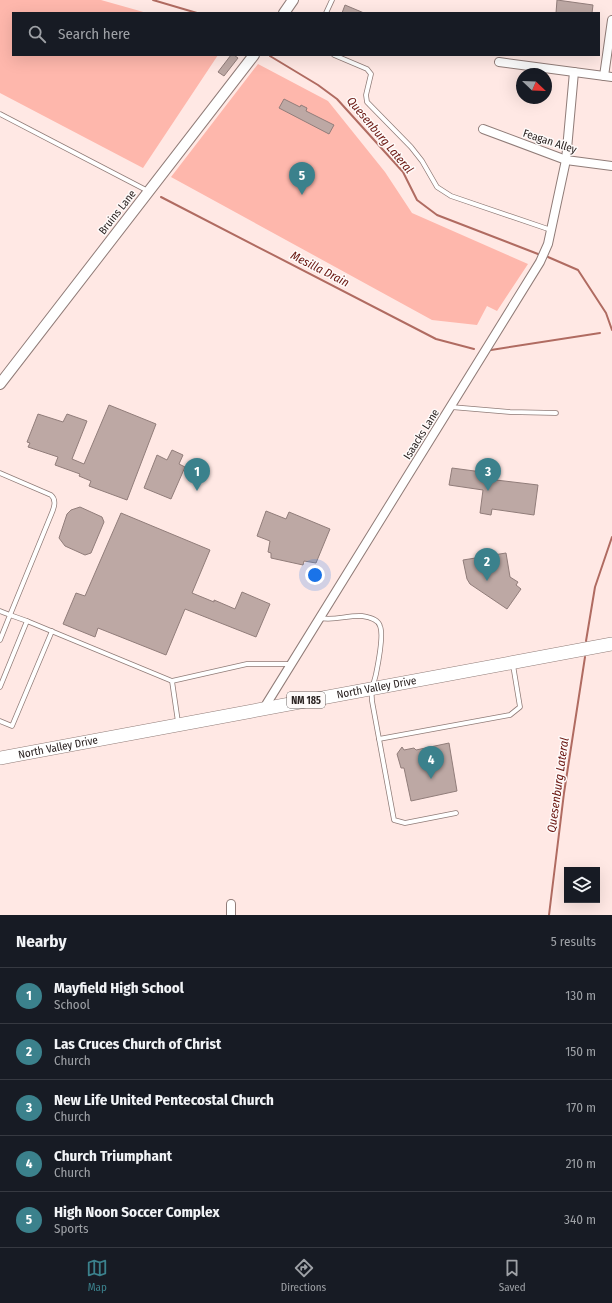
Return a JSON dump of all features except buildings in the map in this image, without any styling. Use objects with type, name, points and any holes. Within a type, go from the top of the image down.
[{"type":"main road","name":"North Valley Drive","points":[[0,758],[612,644]]},
{"type":"street","points":[[285,12],[293,0]]},
{"type":"street","points":[[499,62],[608,76],[612,20]]},
{"type":"street","name":"Bruins Lane","points":[[0,384],[253,56]]},
{"type":"street","name":"Isaacks Lane","points":[[264,708],[537,268],[548,244],[566,160],[574,72]]},
{"type":"street","name":"Feagan Alley","points":[[483,129],[566,160],[612,166]]},
{"type":"street","points":[[231,904],[231,915]]},
{"type":"lane","points":[[326,12],[332,0]]},
{"type":"lane","points":[[336,56],[367,70],[371,74],[366,95],[367,102],[418,156],[437,186],[451,196],[551,230]]},
{"type":"lane","points":[[0,114],[148,192]]},
{"type":"lane","points":[[451,407],[510,412],[556,413]]},
{"type":"lane","points":[[0,473],[51,495],[54,500],[53,509],[0,640]]},
{"type":"lane","points":[[0,612],[52,631],[172,681],[247,664],[291,664]]},
{"type":"lane","points":[[320,618],[326,620],[349,616],[360,616],[375,619],[380,625],[382,635],[376,674],[372,689],[372,701],[394,820],[405,823],[456,813]]},
{"type":"lane","points":[[0,687],[27,621]]},
{"type":"lane","points":[[0,721],[12,726],[52,631]]},
{"type":"lane","points":[[379,739],[510,715],[520,707],[513,662]]},
{"type":"lane","points":[[172,681],[178,724]]},
{"type":"shaded area","points":[[0,0],[101,0],[143,12],[12,12],[12,56],[217,56],[143,168],[0,93]]},
{"type":"shaded area","points":[[258,64],[328,101],[385,172],[412,213],[528,264],[497,311],[487,306],[477,325],[432,320],[171,177]]},
{"type":"waterway","name":"Quesenburg Lateral","points":[[153,0],[194,12]]},
{"type":"waterway","name":"Quesenburg Lateral","points":[[270,56],[318,85],[337,99],[403,172],[417,200],[437,215],[538,254]]},
{"type":"waterway","name":"Mesilla Drain","points":[[161,197],[436,339],[474,349]]},
{"type":"waterway","name":"Quesenburg Lateral","points":[[548,257],[578,270],[606,313],[612,330]]},
{"type":"waterway","name":"Mesilla Drain","points":[[491,350],[600,333]]},
{"type":"waterway","name":"Quesenburg Lateral","points":[[586,641],[595,587],[612,537]]},
{"type":"waterway","name":"Quesenburg Lateral","points":[[549,915],[564,793],[585,657]]},
{"type":"place","name":"High Noon Soccer Complex","points":[[302,195]]},
{"type":"place","name":"Mayfield High School","points":[[197,491]]},
{"type":"place","name":"New Life United Pentecostal Church","points":[[488,491]]},
{"type":"place","name":"Las Cruces Church of Christ","points":[[487,581]]},
{"type":"place","name":"Church Triumphant","points":[[431,779]]}]
